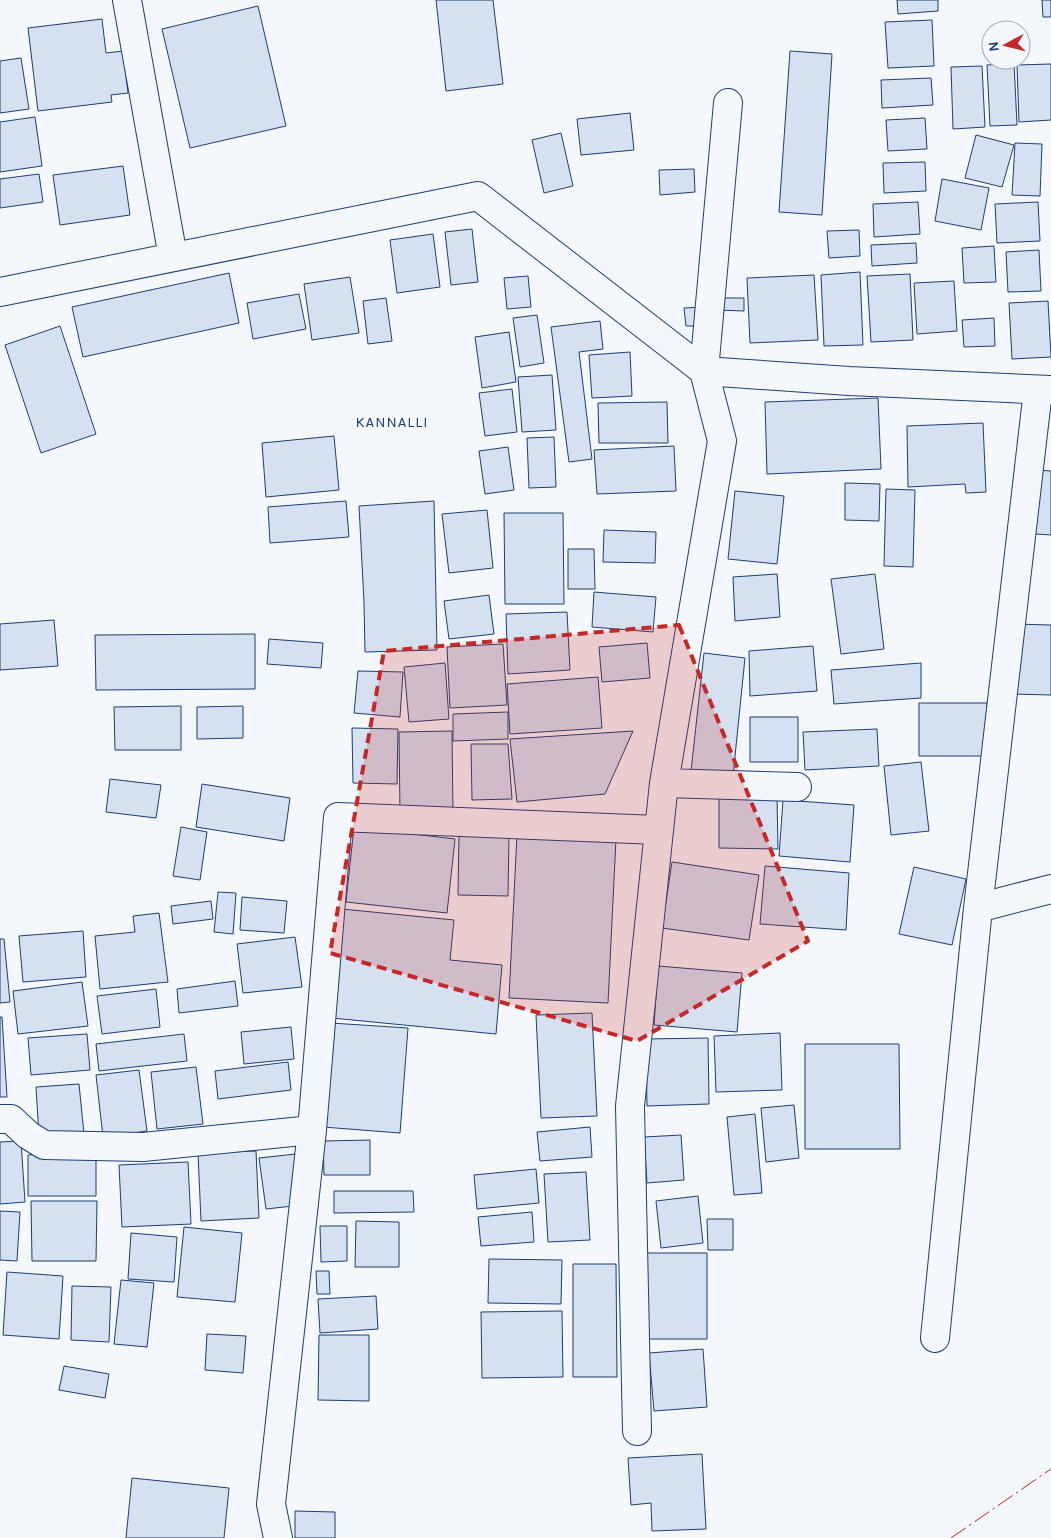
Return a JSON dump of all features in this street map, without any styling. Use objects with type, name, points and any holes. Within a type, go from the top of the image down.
[{"type":"street","points":[[127,0],[173,257]]},
{"type":"street","points":[[637,1431],[630,1106],[664,783],[722,441],[704,371],[728,103]]},
{"type":"street","points":[[0,292],[478,196],[704,371],[849,381],[1045,390],[978,908],[935,1338]]},
{"type":"street","points":[[664,783],[797,787]]},
{"type":"street","points":[[278,1538],[271,1504],[312,1130],[338,817],[658,830]]},
{"type":"street","points":[[978,908],[1051,889]]},
{"type":"street","points":[[0,1119],[11,1119],[28,1135],[44,1144],[143,1147],[312,1130]]},
{"type":"highlighted area","points":[[679,625],[808,941],[637,1041],[330,953],[384,651]]},
{"type":"building","points":[[436,0],[493,0],[503,84],[446,91]]},
{"type":"building","points":[[897,0],[938,0],[938,11],[898,14]]},
{"type":"building","points":[[1042,0],[1051,0],[1051,17],[1043,17]]},
{"type":"building","points":[[258,6],[286,126],[190,148],[162,29]]},
{"type":"building","points":[[102,19],[106,53],[123,51],[128,93],[111,95],[112,102],[38,111],[28,28]]},
{"type":"building","points":[[932,20],[934,66],[888,68],[885,22]]},
{"type":"building","points":[[790,51],[832,54],[822,215],[779,212]]},
{"type":"building","points":[[21,58],[29,109],[0,113],[0,61]]},
{"type":"building","points":[[1051,64],[1051,120],[1019,122],[1017,70],[1031,70],[1031,65]]},
{"type":"building","points":[[981,66],[985,127],[953,129],[951,67]]},
{"type":"building","points":[[987,70],[1014,70],[1017,125],[990,126]]},
{"type":"building","points":[[931,78],[933,105],[882,108],[881,80]]},
{"type":"building","points":[[630,113],[634,150],[581,155],[577,119]]},
{"type":"building","points":[[35,117],[42,166],[0,172],[0,122]]},
{"type":"building","points":[[925,118],[927,149],[888,151],[886,120]]},
{"type":"building","points":[[561,133],[573,186],[544,193],[532,140]]},
{"type":"building","points":[[976,135],[1014,145],[1002,187],[965,178]]},
{"type":"building","points":[[1015,143],[1042,144],[1040,196],[1012,195]]},
{"type":"building","points":[[925,162],[926,191],[884,193],[883,163]]},
{"type":"building","points":[[123,166],[130,215],[60,225],[53,175]]},
{"type":"building","points":[[694,169],[695,192],[660,195],[659,170]]},
{"type":"building","points":[[39,174],[43,202],[0,208],[0,179]]},
{"type":"building","points":[[942,179],[989,188],[981,230],[935,221]]},
{"type":"building","points":[[918,202],[920,234],[874,237],[873,204]]},
{"type":"building","points":[[1038,202],[1040,241],[997,243],[995,204]]},
{"type":"building","points":[[472,229],[478,282],[451,285],[445,232]]},
{"type":"building","points":[[859,230],[860,256],[829,258],[827,231]]},
{"type":"building","points":[[433,234],[440,287],[397,293],[390,240]]},
{"type":"building","points":[[916,243],[917,263],[872,266],[871,245]]},
{"type":"building","points":[[994,246],[996,282],[964,283],[962,248]]},
{"type":"building","points":[[1039,250],[1041,291],[1008,292],[1006,252]]},
{"type":"building","points":[[860,272],[863,345],[824,346],[821,275]]},
{"type":"building","points":[[229,273],[239,323],[83,357],[72,307]]},
{"type":"building","points":[[910,274],[913,340],[871,342],[867,276]]},
{"type":"building","points":[[814,275],[818,340],[750,343],[747,278]]},
{"type":"building","points":[[528,276],[531,307],[507,309],[504,278]]},
{"type":"building","points":[[350,277],[359,333],[312,340],[304,284]]},
{"type":"building","points":[[954,281],[957,331],[917,334],[914,283]]},
{"type":"building","points":[[299,294],[306,329],[253,339],[247,303]]},
{"type":"building","points":[[386,298],[392,341],[368,344],[363,301]]},
{"type":"building","points":[[716,298],[744,298],[744,311],[716,310]]},
{"type":"building","points":[[1048,301],[1051,357],[1012,359],[1009,303]]},
{"type":"building","points":[[703,307],[704,326],[686,326],[684,308]]},
{"type":"building","points":[[537,315],[544,363],[520,367],[513,318]]},
{"type":"building","points":[[994,318],[995,346],[964,347],[962,320]]},
{"type":"building","points":[[600,321],[603,349],[579,352],[592,459],[569,462],[551,327]]},
{"type":"building","points":[[60,326],[96,434],[41,453],[5,345]]},
{"type":"building","points":[[509,332],[516,382],[482,388],[475,337]]},
{"type":"building","points":[[630,352],[632,396],[592,398],[589,355]]},
{"type":"building","points":[[552,375],[556,430],[522,432],[518,377]]},
{"type":"building","points":[[512,389],[517,432],[485,436],[479,393]]},
{"type":"building","points":[[878,398],[881,469],[767,474],[765,402]]},
{"type":"building","points":[[667,402],[668,443],[599,443],[598,403]]},
{"type":"building","points":[[983,423],[986,492],[966,493],[965,484],[908,487],[907,426]]},
{"type":"building","points":[[334,436],[339,490],[266,497],[262,443]]},
{"type":"building","points":[[554,437],[556,487],[529,488],[527,438]]},
{"type":"building","points":[[674,446],[676,491],[597,494],[594,450]]},
{"type":"building","points":[[508,447],[514,490],[485,494],[479,451]]},
{"type":"building","points":[[1038,470],[1051,471],[1051,535],[1035,534]]},
{"type":"building","points":[[845,483],[880,484],[879,521],[845,520]]},
{"type":"building","points":[[886,489],[915,490],[913,567],[884,566]]},
{"type":"building","points":[[735,491],[784,496],[777,564],[728,559]]},
{"type":"building","points":[[346,501],[349,537],[270,543],[268,507]]},
{"type":"building","points":[[434,501],[437,650],[365,652],[359,506]]},
{"type":"building","points":[[487,510],[493,568],[449,573],[442,514]]},
{"type":"building","points":[[504,513],[563,513],[564,604],[505,604]]},
{"type":"building","points":[[604,530],[656,532],[655,563],[603,562]]},
{"type":"building","points":[[568,549],[594,549],[595,589],[568,589]]},
{"type":"building","points":[[777,574],[780,617],[735,621],[733,577]]},
{"type":"building","points":[[875,574],[884,649],[841,654],[831,579]]},
{"type":"building","points":[[594,592],[656,597],[653,632],[592,627]]},
{"type":"building","points":[[489,595],[494,634],[449,639],[444,601]]},
{"type":"building","points":[[567,612],[570,670],[508,674],[506,614]]},
{"type":"building","points":[[54,620],[58,666],[0,670],[0,624]]},
{"type":"building","points":[[1013,624],[1051,625],[1051,695],[1011,694]]},
{"type":"building","points":[[255,634],[255,689],[96,690],[95,635]]},
{"type":"building","points":[[269,639],[323,643],[321,668],[267,664]]},
{"type":"building","points":[[647,643],[650,678],[602,682],[599,647]]},
{"type":"building","points":[[503,644],[507,705],[450,708],[447,647]]},
{"type":"building","points":[[813,646],[817,691],[750,696],[749,651]]},
{"type":"building","points":[[704,653],[745,658],[733,776],[691,771]]},
{"type":"building","points":[[445,663],[449,719],[409,722],[404,667]]},
{"type":"building","points":[[921,663],[921,698],[834,704],[831,670]]},
{"type":"building","points":[[358,671],[403,672],[400,717],[354,713]]},
{"type":"building","points":[[598,677],[602,728],[510,734],[507,684]]},
{"type":"building","points":[[919,703],[987,703],[987,756],[919,756]]},
{"type":"building","points":[[181,706],[181,750],[115,750],[114,707]]},
{"type":"building","points":[[243,706],[243,738],[197,739],[197,707]]},
{"type":"building","points":[[508,712],[508,739],[453,741],[453,714]]},
{"type":"building","points":[[750,717],[798,717],[798,762],[750,762]]},
{"type":"building","points":[[352,728],[398,729],[397,784],[353,783]]},
{"type":"building","points":[[877,729],[879,766],[805,770],[803,732]]},
{"type":"building","points":[[452,731],[453,812],[400,813],[399,732]]},
{"type":"building","points":[[633,731],[605,794],[517,802],[510,739]]},
{"type":"building","points":[[471,744],[508,744],[512,799],[472,800]]},
{"type":"building","points":[[921,762],[929,831],[891,835],[884,766]]},
{"type":"building","points":[[110,779],[161,785],[156,818],[106,812]]},
{"type":"building","points":[[202,784],[290,798],[284,841],[196,827]]},
{"type":"building","points":[[719,798],[777,798],[778,849],[719,848]]},
{"type":"building","points":[[783,800],[854,805],[850,862],[779,856]]},
{"type":"building","points":[[181,827],[207,832],[200,880],[173,876]]},
{"type":"building","points":[[354,827],[455,839],[447,913],[346,902]]},
{"type":"building","points":[[459,834],[509,835],[508,896],[458,895]]},
{"type":"building","points":[[517,834],[616,839],[608,1003],[509,998]]},
{"type":"building","points":[[672,862],[759,875],[749,940],[662,928]]},
{"type":"building","points":[[765,866],[849,873],[846,930],[760,924]]},
{"type":"building","points":[[914,867],[966,879],[952,945],[899,934]]},
{"type":"building","points":[[218,892],[236,893],[233,934],[214,932]]},
{"type":"building","points":[[242,897],[287,901],[284,933],[240,930]]},
{"type":"building","points":[[211,901],[213,919],[173,924],[171,906]]},
{"type":"building","points":[[342,909],[454,920],[450,960],[502,965],[496,1034],[332,1018]]},
{"type":"building","points":[[159,913],[168,982],[100,989],[95,936],[135,932],[133,916]]},
{"type":"building","points":[[83,931],[86,977],[23,982],[19,936]]},
{"type":"building","points":[[295,937],[302,987],[243,993],[237,944]]},
{"type":"building","points":[[0,939],[4,939],[10,1002],[0,1003]]},
{"type":"building","points":[[658,966],[742,973],[737,1032],[654,1025]]},
{"type":"building","points":[[235,981],[238,1006],[179,1013],[177,989]]},
{"type":"building","points":[[82,982],[88,1026],[18,1034],[13,991]]},
{"type":"building","points":[[156,989],[160,1027],[102,1034],[97,996]]},
{"type":"building","points":[[592,1013],[597,1116],[541,1118],[536,1015]]},
{"type":"building","points":[[0,1017],[2,1017],[7,1097],[0,1097]]},
{"type":"building","points":[[331,1023],[408,1028],[400,1133],[323,1127]]},
{"type":"building","points":[[291,1027],[294,1059],[244,1064],[241,1032]]},
{"type":"building","points":[[780,1033],[782,1090],[716,1092],[714,1036]]},
{"type":"building","points":[[87,1034],[90,1070],[31,1075],[28,1038]]},
{"type":"building","points":[[184,1034],[187,1061],[99,1071],[96,1044]]},
{"type":"building","points":[[708,1038],[709,1104],[647,1106],[646,1039]]},
{"type":"building","points":[[805,1044],[899,1044],[900,1149],[805,1149]]},
{"type":"building","points":[[288,1062],[291,1090],[218,1099],[215,1071]]},
{"type":"building","points":[[196,1067],[203,1124],[157,1129],[151,1072]]},
{"type":"building","points":[[139,1070],[147,1131],[103,1137],[96,1075]]},
{"type":"building","points":[[79,1084],[84,1134],[39,1136],[36,1087]]},
{"type":"building","points":[[794,1105],[799,1158],[766,1162],[761,1108]]},
{"type":"building","points":[[755,1114],[762,1193],[734,1195],[727,1117]]},
{"type":"building","points":[[590,1127],[592,1157],[540,1161],[537,1132]]},
{"type":"building","points":[[681,1135],[684,1180],[647,1183],[644,1137]]},
{"type":"building","points":[[370,1140],[370,1175],[324,1175],[323,1141]]},
{"type":"building","points":[[21,1141],[25,1202],[0,1204],[0,1142]]},
{"type":"building","points":[[256,1151],[259,1218],[201,1221],[198,1153]]},
{"type":"building","points":[[296,1154],[302,1205],[266,1209],[259,1158]]},
{"type":"building","points":[[28,1155],[96,1155],[96,1196],[28,1196]]},
{"type":"building","points":[[188,1162],[191,1224],[122,1227],[119,1165]]},
{"type":"building","points":[[536,1169],[539,1203],[477,1209],[474,1175]]},
{"type":"building","points":[[586,1172],[590,1240],[548,1242],[544,1174]]},
{"type":"building","points":[[334,1191],[413,1191],[414,1212],[334,1213]]},
{"type":"building","points":[[698,1196],[703,1243],[661,1248],[656,1201]]},
{"type":"building","points":[[31,1201],[97,1201],[96,1261],[32,1261]]},
{"type":"building","points":[[0,1211],[20,1212],[17,1261],[0,1260]]},
{"type":"building","points":[[532,1212],[534,1242],[481,1246],[478,1217]]},
{"type":"building","points":[[707,1219],[733,1219],[733,1250],[708,1250]]},
{"type":"building","points":[[356,1221],[399,1222],[399,1267],[355,1267]]},
{"type":"building","points":[[320,1226],[347,1226],[347,1261],[321,1262]]},
{"type":"building","points":[[184,1227],[242,1233],[235,1302],[177,1297]]},
{"type":"building","points":[[131,1233],[177,1237],[174,1282],[128,1279]]},
{"type":"building","points":[[643,1253],[707,1253],[707,1339],[643,1339]]},
{"type":"building","points":[[489,1259],[562,1260],[561,1304],[488,1303]]},
{"type":"building","points":[[573,1264],[616,1264],[617,1377],[573,1377]]},
{"type":"building","points":[[316,1271],[329,1271],[330,1294],[317,1294]]},
{"type":"building","points":[[7,1272],[63,1276],[59,1339],[3,1335]]},
{"type":"building","points":[[121,1280],[154,1283],[147,1347],[114,1344]]},
{"type":"building","points":[[72,1286],[111,1287],[109,1342],[71,1340]]},
{"type":"building","points":[[376,1296],[378,1329],[320,1333],[318,1299]]},
{"type":"building","points":[[562,1311],[563,1377],[482,1378],[481,1312]]},
{"type":"building","points":[[207,1334],[246,1336],[243,1373],[205,1370]]},
{"type":"building","points":[[319,1335],[369,1335],[369,1401],[318,1400]]},
{"type":"building","points":[[703,1349],[707,1407],[654,1411],[649,1353]]},
{"type":"building","points":[[64,1366],[109,1374],[105,1398],[59,1390]]},
{"type":"building","points":[[702,1454],[706,1529],[652,1531],[651,1503],[631,1505],[628,1458]]},
{"type":"building","points":[[132,1478],[229,1488],[224,1538],[126,1538]]},
{"type":"building","points":[[295,1511],[335,1512],[335,1538],[295,1538]]},
{"type":"power","points":[[951,1538],[1051,1469]]},
{"type":"district","name":"KANNALLI","points":[[392,422]]}]
